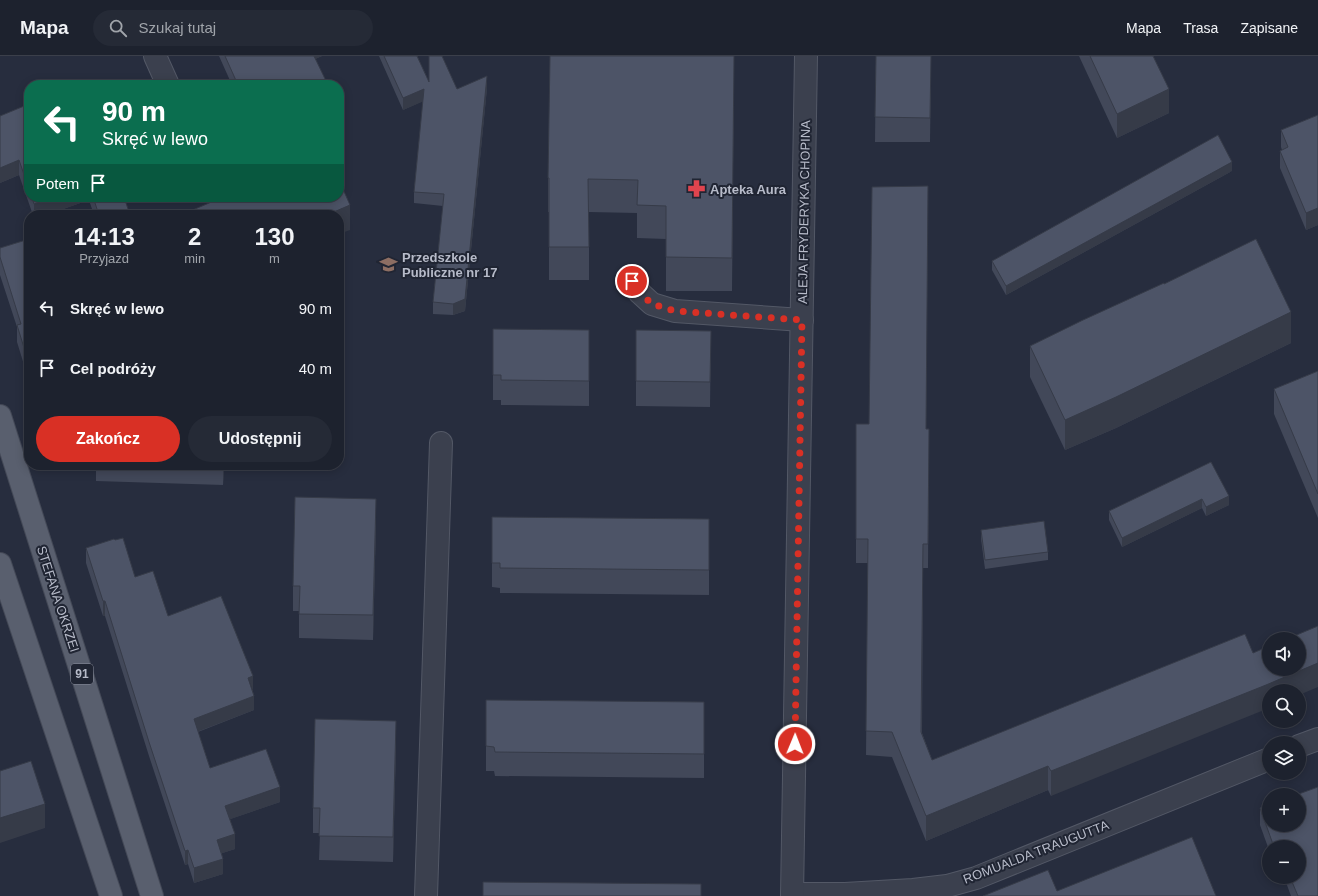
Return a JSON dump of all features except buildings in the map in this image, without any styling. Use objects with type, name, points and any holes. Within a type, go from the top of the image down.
[{"type":"main road","name":"STEFANA OKRZEI","points":[[0,416],[152,896]]},
{"type":"main road","points":[[2,572],[111,896]]},
{"type":"street","points":[[155,56],[166,80]]},
{"type":"street","name":"ALEJA FRYDERYKA CHOPINA","points":[[792,895],[806,56]]},
{"type":"street","points":[[632,281],[640,293],[652,304],[675,311],[802,320]]},
{"type":"street","points":[[426,896],[441,443]]},
{"type":"street","points":[[1306,743],[1318,739]]},
{"type":"street","name":"ROMUALDA TRAUGUTTA","points":[[792,895],[913,890],[947,886],[976,878],[1262,762]]},
{"type":"place","name":"Apteka Aura","points":[[697,189]]},
{"type":"place","name":"Przedszkole Publiczne nr 17","points":[[389,264]]},
{"type":"route","points":[[632,281],[640,293],[652,304],[675,311],[802,320],[795,744]]}]
